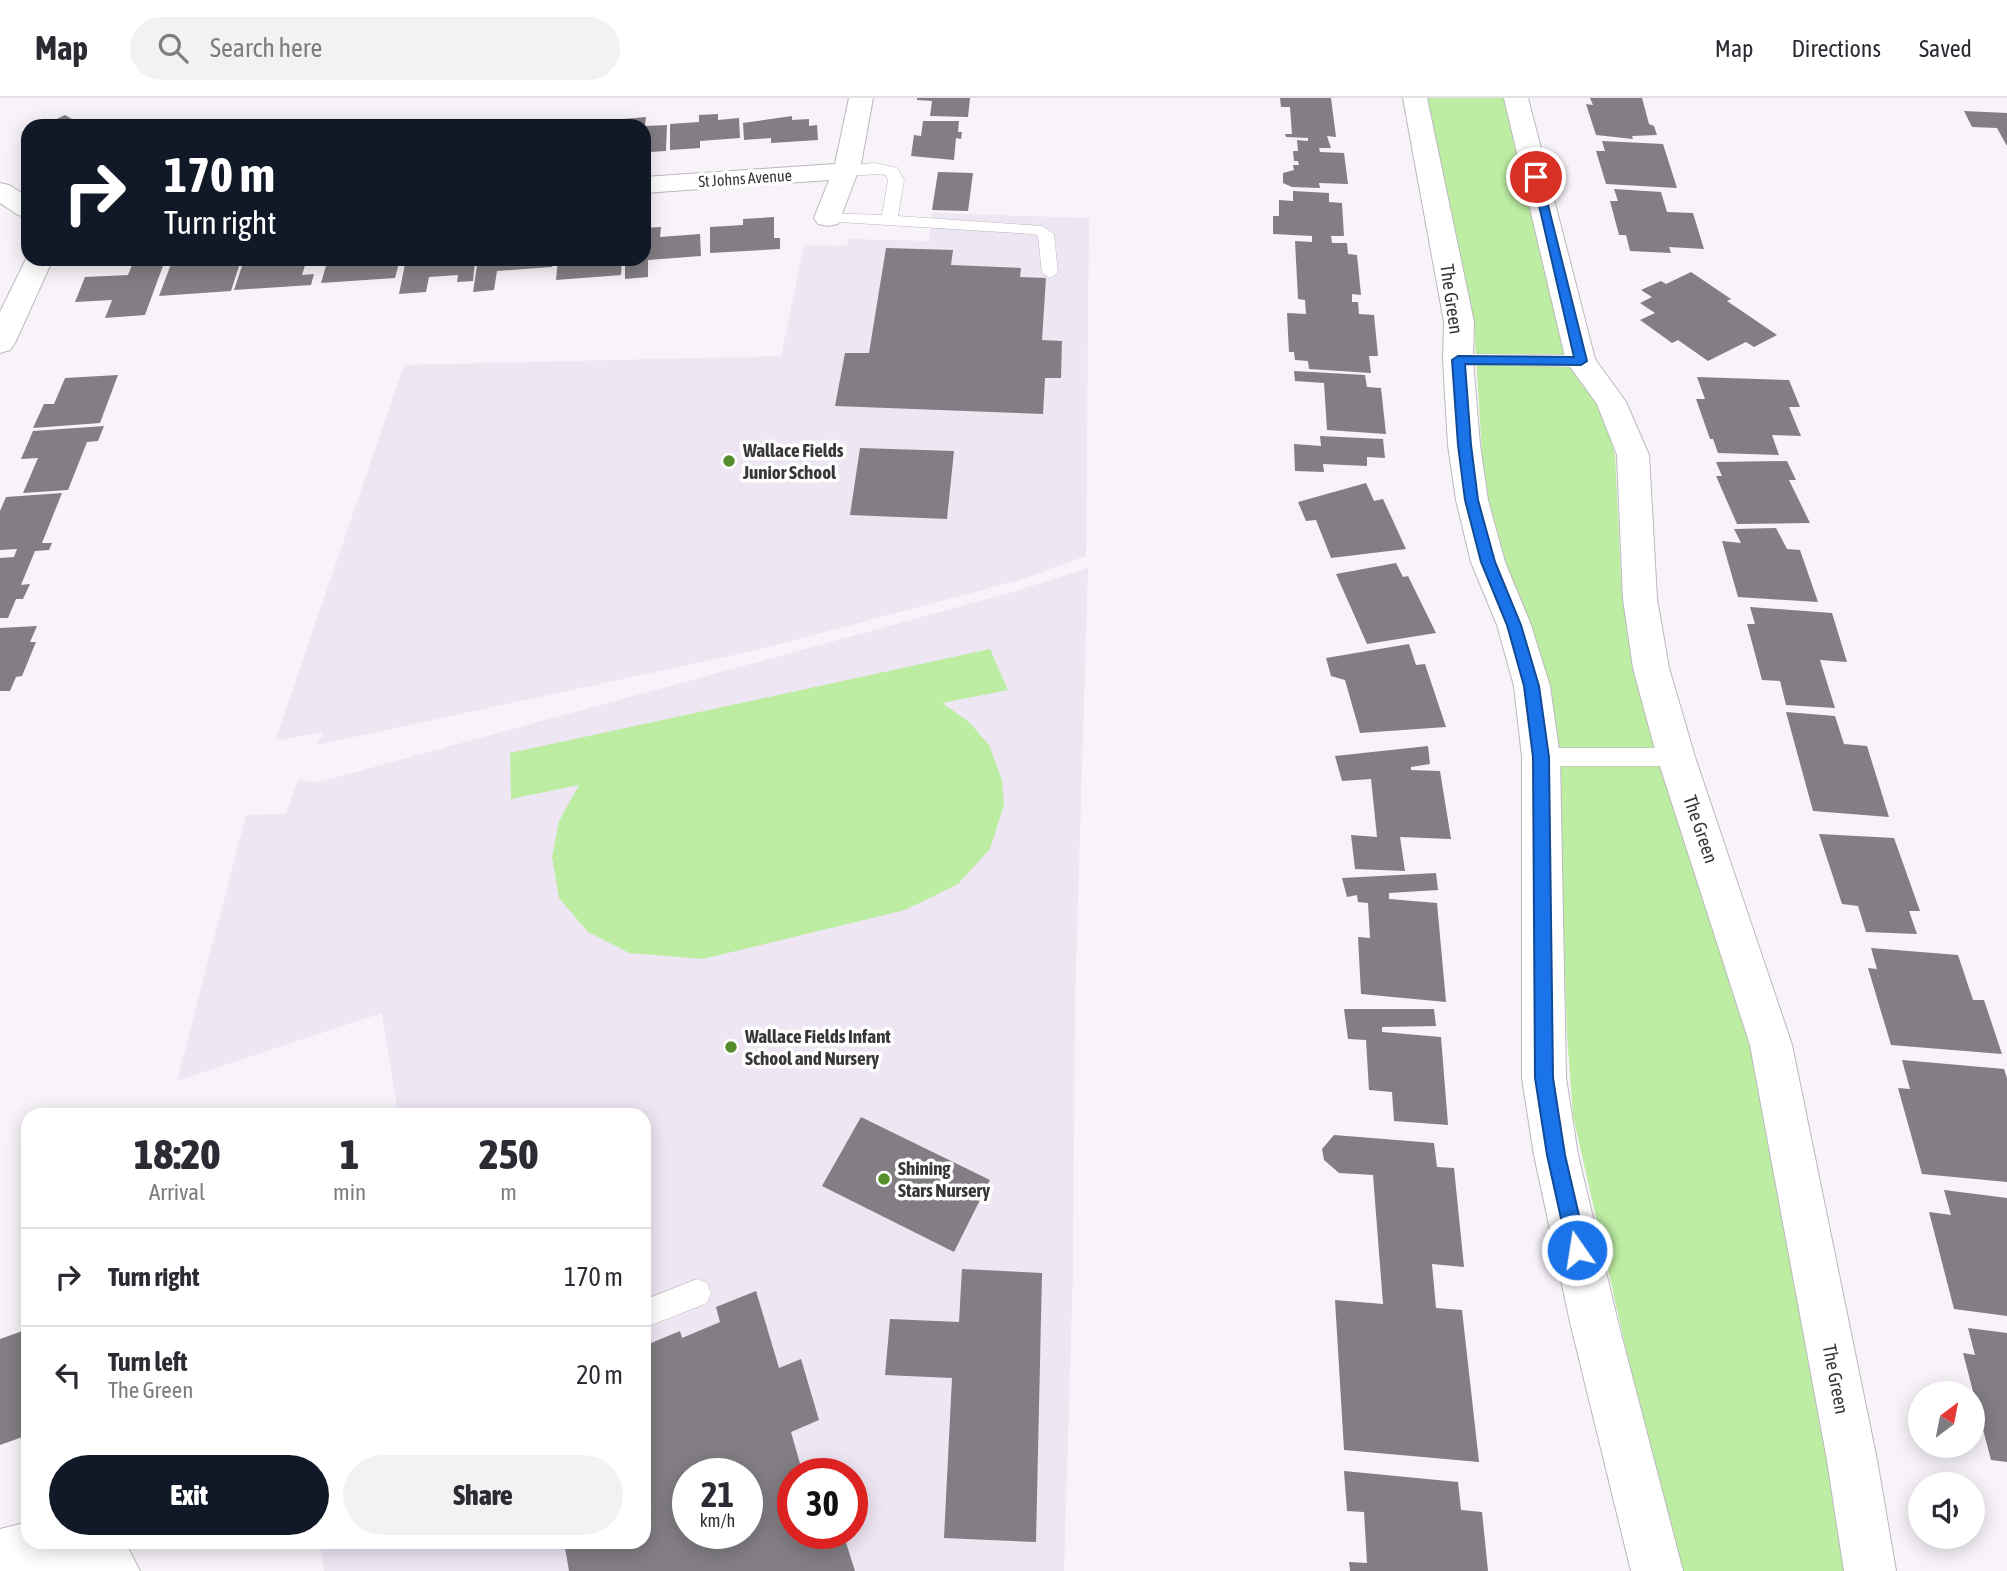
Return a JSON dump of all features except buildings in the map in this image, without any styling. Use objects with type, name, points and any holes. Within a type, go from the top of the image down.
[{"type":"street","points":[[828,218],[845,171],[861,98]]},
{"type":"street","name":"The Green","points":[[1415,98],[1459,321],[1458,360],[1464,445],[1472,500],[1488,562],[1514,625],[1532,686],[1541,757],[1544,1078],[1556,1155],[1588,1296],[1657,1571]]},
{"type":"street","name":"The Green","points":[[1516,98],[1581,361],[1611,402],[1633,455],[1640,599],[1651,668],[1676,757],[1771,1045],[1849,1447],[1870,1571]]},
{"type":"street","name":"St Johns Avenue","points":[[651,185],[845,171]]},
{"type":"street","points":[[0,191],[21,204]]},
{"type":"street","points":[[0,343],[36,266]]},
{"type":"street","points":[[0,1555],[21,1549]]},
{"type":"street","points":[[91,1549],[112,1556]]},
{"type":"lane","points":[[845,171],[875,168],[892,171],[896,180],[889,220]]},
{"type":"lane","points":[[828,218],[1036,229],[1046,234],[1050,272]]},
{"type":"lane","points":[[1458,360],[1581,361]]},
{"type":"lane","points":[[1541,757],[1676,757]]},
{"type":"lane","points":[[651,1311],[696,1293]]},
{"type":"shaded area","name":"Wallace Fields Junior School","points":[[932,213],[1089,218],[1086,556],[1020,580],[757,650],[317,745],[323,732],[275,741],[404,365],[781,356],[804,245],[847,246],[848,239],[929,241]]},
{"type":"shaded area","name":"Wallace Fields Infant School and Nursery","points":[[1088,568],[1075,1001],[1073,1271],[1064,1571],[324,1571],[321,1549],[651,1549],[651,1108],[397,1108],[382,1013],[177,1081],[246,815],[286,814],[298,780],[319,782],[1013,592]]},
{"type":"green space","points":[[1426,98],[1505,98],[1603,410],[1615,455],[1622,597],[1633,663],[1751,1041],[1830,1466],[1845,1571],[1682,1571],[1661,1503],[1573,1116],[1567,1035],[1559,792],[1506,569],[1485,502],[1474,324]]},
{"type":"green space","points":[[990,649],[1008,690],[942,703],[968,721],[989,745],[1002,780],[1004,805],[990,849],[958,884],[905,910],[703,959],[629,953],[588,932],[559,898],[552,857],[559,821],[579,785],[511,799],[510,753]]},
{"type":"place","name":"Wallace Fields Junior School","points":[[729,461]]},
{"type":"place","name":"Wallace Fields Infant School and Nursery","points":[[731,1047]]},
{"type":"place","name":"Shining Stars Nursery","points":[[884,1179]]},
{"type":"route","points":[[1536,177],[1581,361],[1458,360],[1464,445],[1472,500],[1488,562],[1514,625],[1532,686],[1541,757],[1544,1078],[1556,1155],[1577,1250]]}]
